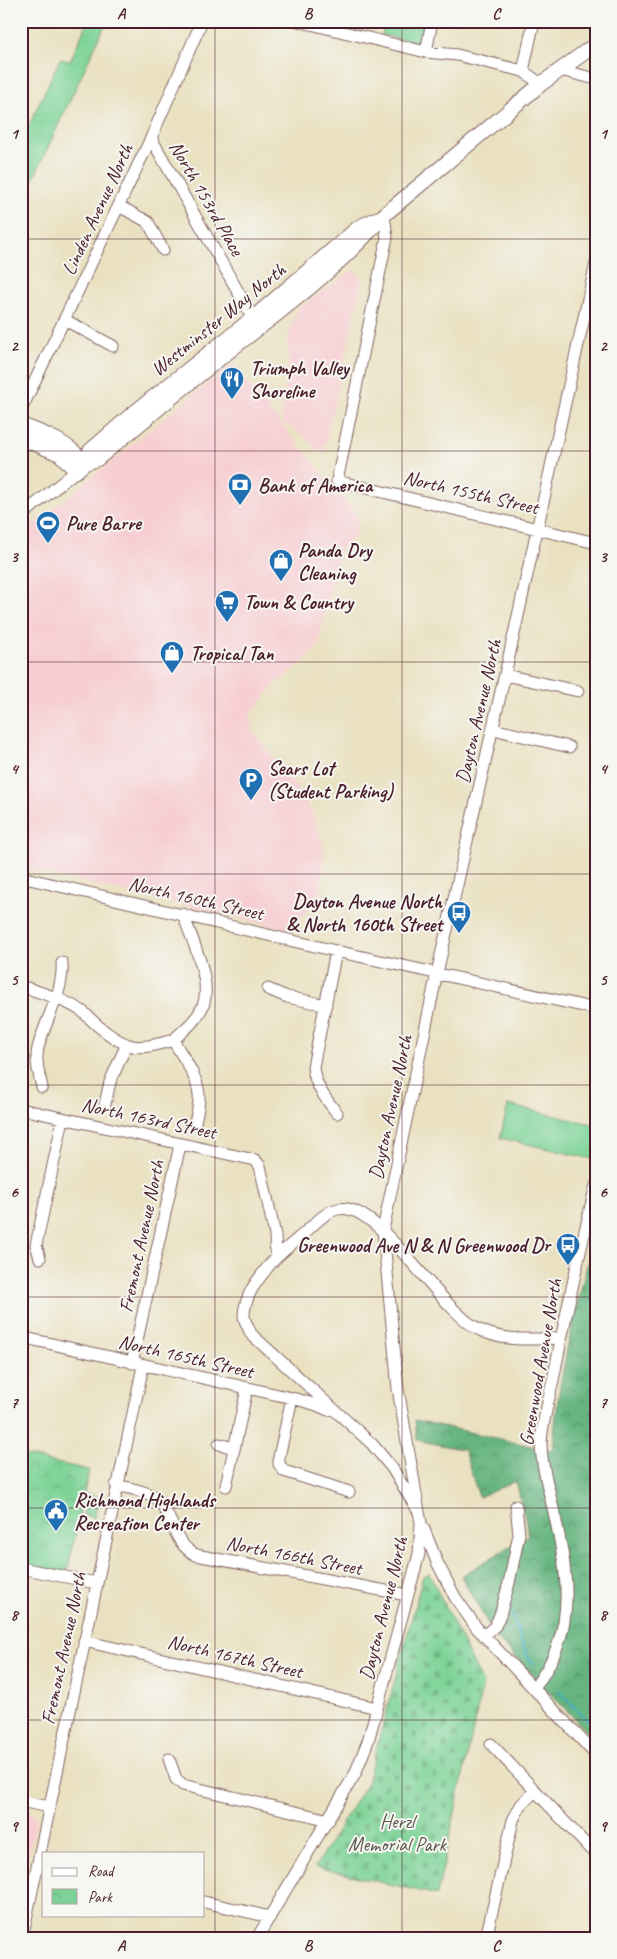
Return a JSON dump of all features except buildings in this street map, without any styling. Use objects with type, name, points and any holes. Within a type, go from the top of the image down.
[{"type":"main road","name":"Westminster Way North","points":[[560,70],[596,36]]},
{"type":"main road","name":"Westminster Way North","points":[[80,467],[97,459],[256,323],[360,227],[384,215],[541,84],[596,44]]},
{"type":"main road","points":[[21,425],[67,445],[80,467]]},
{"type":"main road","points":[[21,438],[60,454],[80,467]]},
{"type":"street","name":"Linden Avenue North","points":[[21,410],[151,138],[202,21]]},
{"type":"street","points":[[298,21],[339,26],[426,52],[457,55],[523,71],[541,84]]},
{"type":"street","points":[[426,52],[432,21]]},
{"type":"street","points":[[523,71],[534,21]]},
{"type":"street","points":[[560,70],[596,80]]},
{"type":"street","name":"North 153rd Place","points":[[151,138],[256,323]]},
{"type":"street","points":[[119,206],[148,222],[163,250]]},
{"type":"street","name":"North 155th Street","points":[[384,215],[387,237],[336,481],[596,543]]},
{"type":"street","name":"Dayton Avenue North","points":[[257,1938],[355,1774],[368,1741],[418,1557],[421,1523],[398,1388],[384,1230],[437,973],[596,263]]},
{"type":"street","points":[[65,320],[113,346]]},
{"type":"street","name":"Westminster Way North","points":[[21,516],[80,467]]},
{"type":"street","points":[[505,675],[578,691]]},
{"type":"street","points":[[493,729],[570,746]]},
{"type":"street","name":"North 160th Street","points":[[21,877],[183,914],[336,952],[596,1008]]},
{"type":"street","points":[[21,986],[55,997],[83,1012],[101,1029],[126,1046],[153,1046],[173,1040],[192,1022],[202,1008],[206,995],[206,983],[183,914]]},
{"type":"street","points":[[336,952],[313,1067],[314,1079],[319,1089],[337,1112]]},
{"type":"street","points":[[42,1087],[37,1059],[38,1049],[62,973],[62,962]]},
{"type":"street","points":[[268,989],[288,997],[326,1005]]},
{"type":"street","points":[[173,1040],[196,1083],[199,1094],[195,1122]]},
{"type":"street","points":[[105,1104],[110,1082],[126,1046]]},
{"type":"street","name":"North 163rd Street","points":[[21,1110],[255,1160],[260,1166],[275,1235],[276,1258]]},
{"type":"street","points":[[40,1258],[36,1245],[63,1119]]},
{"type":"street","name":"Fremont Avenue North","points":[[42,1852],[49,1807],[116,1485],[180,1145]]},
{"type":"street","name":"Greenwood Avenue North","points":[[534,1688],[544,1675],[556,1652],[566,1613],[567,1600],[563,1552],[543,1469],[541,1444],[560,1338],[596,1185]]},
{"type":"street","points":[[418,1510],[372,1444],[251,1334],[244,1317],[247,1302],[253,1286],[276,1258],[329,1212],[340,1208],[351,1210],[362,1214],[384,1230],[446,1303],[482,1331],[523,1339],[560,1338]]},
{"type":"street","points":[[21,1356],[23,1338]]},
{"type":"street","name":"North 165th Street","points":[[23,1338],[317,1404],[341,1417]]},
{"type":"street","points":[[226,1486],[247,1389]]},
{"type":"street","points":[[292,1398],[279,1464],[284,1472],[349,1492]]},
{"type":"street","points":[[219,1444],[234,1448]]},
{"type":"street","points":[[396,1476],[405,1476],[412,1467]]},
{"type":"street","name":"North 166th Street","points":[[116,1485],[144,1492],[155,1497],[161,1504],[180,1542],[187,1550],[196,1555],[407,1595]]},
{"type":"street","points":[[484,1636],[495,1626],[509,1583],[519,1534],[516,1506]]},
{"type":"street","points":[[421,1523],[435,1557],[465,1612],[484,1636],[596,1755]]},
{"type":"street","points":[[418,1557],[427,1554],[435,1557]]},
{"type":"street","points":[[21,1568],[96,1583]]},
{"type":"street","name":"North 167th Street","points":[[84,1641],[377,1708]]},
{"type":"street","points":[[491,1744],[596,1856]]},
{"type":"street","points":[[170,1760],[176,1779],[183,1785],[329,1820]]},
{"type":"street","points":[[486,1938],[513,1820],[521,1805],[536,1791]]},
{"type":"street","points":[[21,1801],[49,1807]]},
{"type":"street","name":"Fremont Avenue North","points":[[22,1938],[42,1853]]},
{"type":"street","points":[[205,1902],[270,1917]]},
{"type":"shaded area","points":[[355,269],[362,281],[323,454],[294,428],[283,423],[281,416],[289,360],[287,344],[294,317],[300,307]]},
{"type":"shaded area","points":[[232,364],[358,517],[356,534],[339,553],[317,648],[274,686],[250,714],[252,730],[304,797],[313,814],[324,850],[321,888],[308,911],[286,929],[21,868],[21,534]]},
{"type":"shaded area","points":[[21,1808],[29,1810],[37,1818],[21,1889]]},
{"type":"green space","points":[[88,21],[114,21],[112,26],[106,23],[22,203],[21,155],[26,145],[28,127],[60,59],[70,61]]},
{"type":"green space","points":[[385,21],[429,21],[424,44],[382,35]]},
{"type":"green space","points":[[508,1105],[596,1125],[596,1143],[592,1159],[500,1138]]},
{"type":"green space","points":[[596,1228],[596,1741],[495,1636],[461,1576],[529,1535],[516,1481],[479,1497],[464,1450],[417,1440],[415,1420],[553,1451],[563,1367]]},
{"type":"green space","points":[[21,1455],[89,1470],[67,1574],[21,1564]]},
{"type":"green space","points":[[87,1494],[99,1497],[94,1518],[83,1515]]},
{"type":"green space","name":"Herzl Memorial Park","points":[[429,1573],[483,1684],[437,1895],[315,1867],[367,1783],[423,1576]]},
{"type":"waterway","points":[[509,1607],[527,1656],[533,1663]]},
{"type":"waterway","points":[[559,1691],[582,1715],[596,1726]]},
{"type":"place","name":"Triumph Valley Shoreline","points":[[232,400]]},
{"type":"place","name":"Bank of America","points":[[240,506]]},
{"type":"place","name":"Pure Barre","points":[[48,544]]},
{"type":"place","name":"Panda Dry Cleaning","points":[[281,582]]},
{"type":"place","name":"Town & Country","points":[[227,623]]},
{"type":"place","name":"Tropical Tan","points":[[172,674]]},
{"type":"place","name":"Sears Lot (Student Parking)","points":[[251,801]]},
{"type":"place","name":"Dayton Avenue North & North 160th Street","points":[[459,934]]},
{"type":"place","name":"Greenwood Ave N & N Greenwood Dr","points":[[568,1266]]},
{"type":"place","name":"Richmond Highlands Recreation Center","points":[[56,1532]]}]
